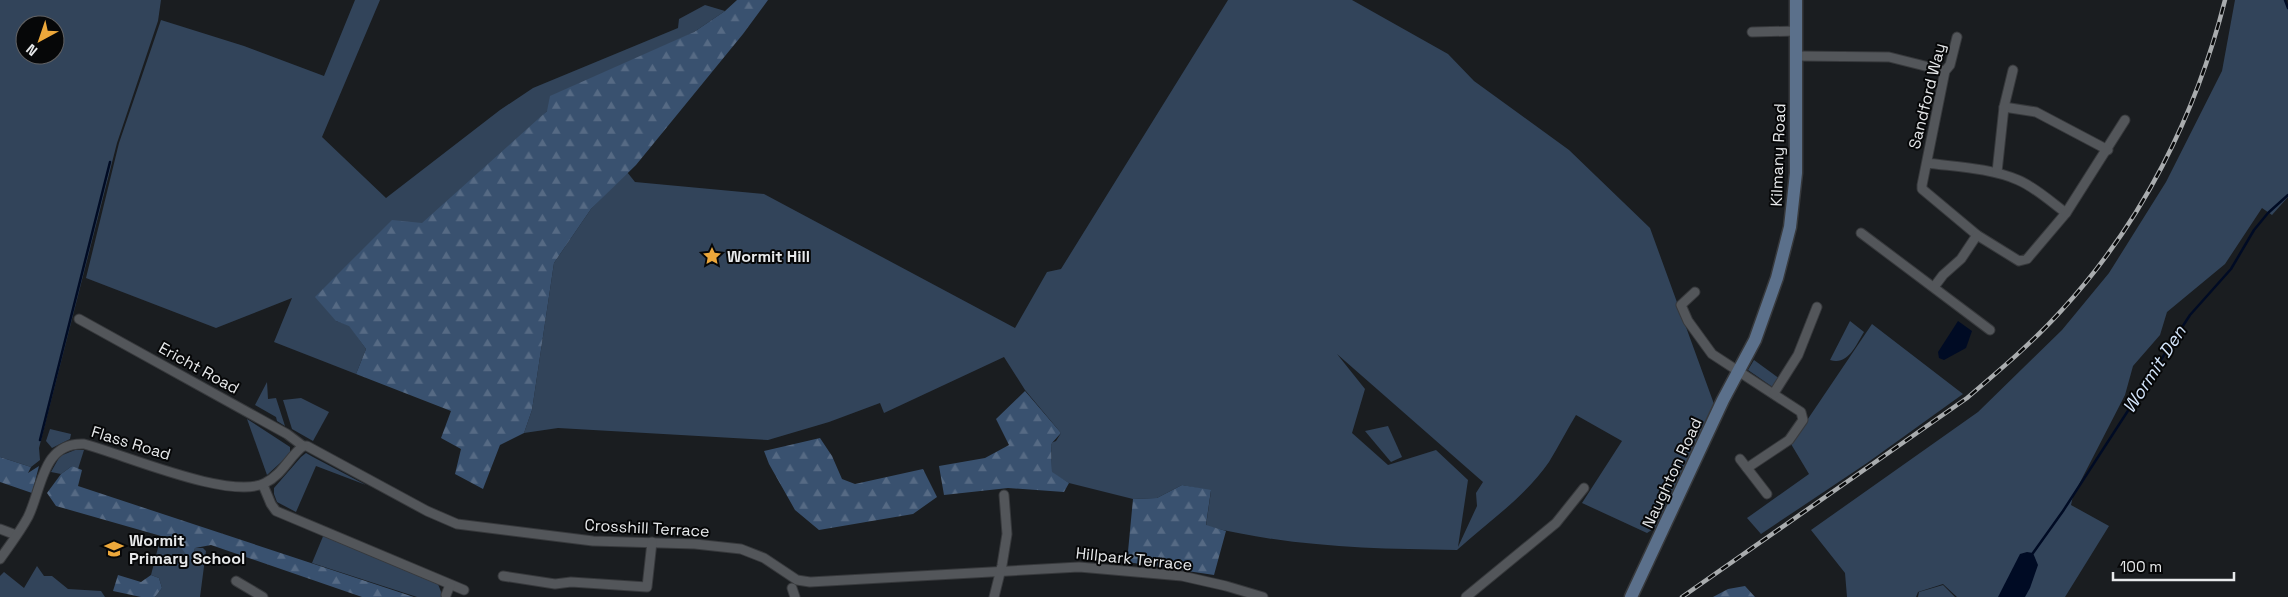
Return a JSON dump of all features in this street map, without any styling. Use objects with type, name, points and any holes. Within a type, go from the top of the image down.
[{"type":"main road","name":"Kilmany Road","points":[[1740,366],[1755,340],[1770,299],[1790,227],[1796,173],[1796,0]]},
{"type":"main road","name":"Naughton Road","points":[[1631,597],[1740,366]]},
{"type":"street","points":[[1752,32],[1796,31]]},
{"type":"street","name":"Sandford Way","points":[[1957,37],[1950,65],[1945,71],[1922,185],[1924,192],[1977,235]]},
{"type":"street","points":[[1796,56],[1889,57],[1945,71]]},
{"type":"street","points":[[1997,172],[2004,107],[2013,70]]},
{"type":"street","points":[[2004,107],[2036,112],[2108,150]]},
{"type":"street","points":[[1934,287],[1943,275],[1961,259],[1977,235],[2014,260],[2022,261],[2027,259],[2066,213],[2126,120]]},
{"type":"street","points":[[1927,163],[1997,172],[2020,181],[2066,213]]},
{"type":"street","points":[[1862,233],[1990,330]]},
{"type":"street","points":[[1695,292],[1681,305],[1688,321],[1712,354],[1740,366],[1801,412],[1803,420],[1789,440],[1747,468]]},
{"type":"street","points":[[1774,393],[1798,355],[1817,307]]},
{"type":"street","name":"Ericht Road","points":[[80,319],[287,434],[303,446]]},
{"type":"street","name":"Flass Road","points":[[0,560],[28,518],[52,457],[59,449],[71,444],[88,445],[219,486],[263,485]]},
{"type":"street","points":[[303,446],[275,478],[263,485],[276,511],[464,590]]},
{"type":"street","name":"Crosshill Terrace","points":[[303,446],[307,446],[427,511],[457,524],[593,541],[652,542],[741,549],[764,558],[797,580],[810,582],[1000,572]]},
{"type":"street","points":[[1740,459],[1767,494]]},
{"type":"street","points":[[1466,597],[1556,523],[1584,488]]},
{"type":"street","points":[[994,597],[1007,534],[1004,495]]},
{"type":"street","points":[[0,529],[16,535]]},
{"type":"street","points":[[503,576],[555,584],[571,582],[647,587],[652,542]]},
{"type":"street","name":"Hillpark Terrace","points":[[1000,572],[1079,567],[1123,570],[1182,576],[1263,597]]},
{"type":"street","points":[[236,581],[263,597]]},
{"type":"street","points":[[446,595],[450,585]]},
{"type":"shaded area","points":[[0,0],[161,0],[158,21],[117,143],[39,448],[40,460],[31,467],[0,457]]},
{"type":"shaded area","points":[[355,0],[380,0],[322,137],[386,198],[500,110],[533,88],[678,28],[679,19],[705,5],[725,11],[694,32],[547,111],[336,321],[349,325],[366,349],[356,374],[274,342],[292,298],[216,328],[86,278],[119,143],[161,20],[244,46],[324,76]]},
{"type":"shaded area","points":[[1228,0],[1352,0],[1448,54],[1474,81],[1569,150],[1650,228],[1714,404],[1661,524],[1647,533],[1582,503],[1622,441],[1576,415],[1549,462],[1529,487],[1457,550],[1331,546],[1238,533],[1206,526],[1211,491],[1182,485],[1157,498],[1133,499],[1069,483],[1052,473],[1051,443],[1056,441],[1061,433],[1025,390],[1004,357],[884,413],[880,403],[829,422],[768,440],[558,428],[524,433],[532,410],[554,263],[591,209],[627,172],[635,182],[764,194],[1015,328],[1047,272],[1061,269]],"holes":[[[1337,354],[1483,482],[1476,493],[1477,506],[1458,547],[1468,480],[1436,450],[1388,465],[1352,433],[1365,389]]]},
{"type":"shaded area","points":[[2235,0],[2285,0],[2288,7],[2288,197],[2272,215],[2262,208],[2225,264],[2167,312],[2160,335],[2133,366],[2125,395],[2073,496],[2071,505],[2109,526],[2065,597],[1957,597],[1943,584],[1918,592],[1916,597],[1847,597],[1845,573],[1811,530],[1978,412],[2062,330],[2109,273],[2166,182],[2222,71]]},
{"type":"shaded area","points":[[1850,321],[1864,332],[1847,357],[1842,360],[1830,360]]},
{"type":"shaded area","points":[[1958,321],[1972,331],[1966,348],[1944,360],[1939,358],[1938,352]]},
{"type":"shaded area","points":[[1872,324],[1963,394],[1867,463],[1761,534],[1747,518],[1809,474],[1791,444]]},
{"type":"shaded area","points":[[1754,360],[1780,379],[1774,388],[1748,370]]},
{"type":"shaded area","points":[[267,382],[268,399],[276,398],[285,426],[277,421],[276,417],[255,405]]},
{"type":"shaded area","points":[[301,398],[329,412],[313,441],[292,429],[283,400]]},
{"type":"shaded area","points":[[247,419],[290,447],[290,454],[267,475]]},
{"type":"shaded area","points":[[1388,426],[1402,457],[1391,462],[1365,431]]},
{"type":"shaded area","points":[[50,429],[71,434],[70,439],[52,448],[46,441]]},
{"type":"shaded area","points":[[75,450],[84,450],[78,469],[72,466],[61,474],[51,472],[60,456]]},
{"type":"shaded area","points":[[306,453],[366,485],[316,466],[296,512],[277,502],[274,488]]},
{"type":"shaded area","points":[[324,534],[438,584],[443,597],[417,597],[312,563]]},
{"type":"shaded area","points":[[161,536],[175,540],[191,560],[195,548],[203,548],[206,551],[200,597],[155,597],[162,588],[159,578],[151,575]]},
{"type":"shaded area","points":[[2033,553],[2038,565],[2025,597],[1998,597],[2020,554]]},
{"type":"shaded area","points":[[37,566],[44,576],[52,576],[68,589],[101,591],[105,597],[0,597],[0,576],[4,572],[24,588]]},
{"type":"shaded area","points":[[1943,585],[1955,597],[1918,597],[1919,592]]},
{"type":"green space","points":[[737,0],[768,0],[743,34],[636,165],[591,209],[554,263],[532,410],[524,433],[500,445],[483,489],[455,474],[461,449],[441,438],[451,411],[356,374],[366,349],[349,326],[336,321],[315,297],[392,220],[422,223],[547,111],[550,96],[694,32],[725,11]]},
{"type":"green space","points":[[1025,391],[1061,433],[1051,444],[1052,472],[1069,483],[1064,492],[1008,488],[944,495],[939,466],[985,458],[1009,445],[996,419]]},
{"type":"green space","points":[[820,438],[832,456],[842,479],[855,484],[923,469],[937,497],[913,514],[819,530],[795,510],[769,464],[764,451]]},
{"type":"green space","points":[[0,457],[31,467],[28,473],[39,466],[32,493],[0,482]]},
{"type":"green space","points":[[72,466],[82,470],[78,486],[414,597],[362,597],[211,545],[195,548],[191,561],[175,540],[56,506],[47,493],[61,474]]},
{"type":"green space","points":[[1182,485],[1211,490],[1206,525],[1226,531],[1214,575],[1127,562],[1133,499],[1157,498]]},
{"type":"green space","points":[[118,575],[141,582],[151,575],[159,578],[162,588],[155,597],[141,597],[113,591]]},
{"type":"green space","points":[[1745,586],[1755,597],[1713,597],[1728,589]]},
{"type":"waterway","name":"Wormit Den","points":[[2285,0],[2288,8]]},
{"type":"waterway","points":[[40,440],[110,162]]},
{"type":"waterway","name":"Wormit Den","points":[[2033,553],[2063,511],[2190,315],[2231,269],[2254,230],[2268,213],[2288,195]]},
{"type":"railway","points":[[1682,597],[1967,398],[2004,367],[2061,311],[2117,241],[2141,204],[2162,166],[2182,126],[2199,85],[2225,0]]},
{"type":"place","name":"Wormit Hill","points":[[712,256]]},
{"type":"place","name":"Wormit Primary School","points":[[114,549]]}]
